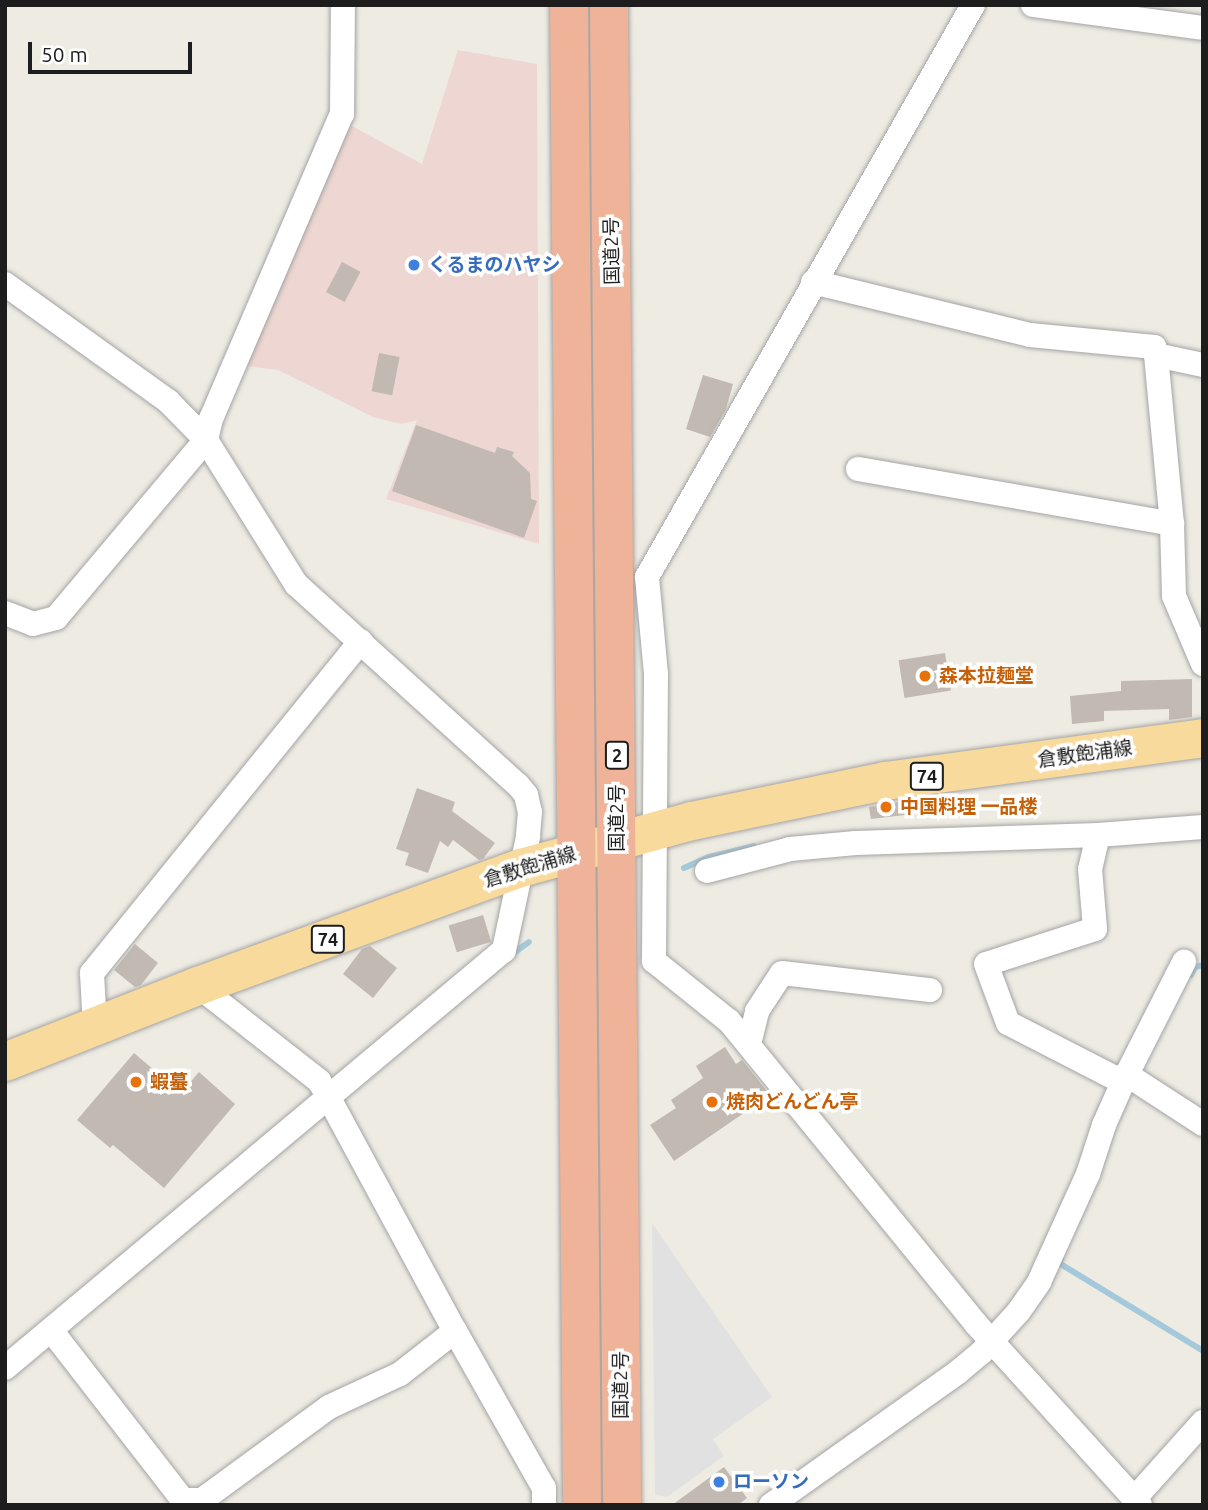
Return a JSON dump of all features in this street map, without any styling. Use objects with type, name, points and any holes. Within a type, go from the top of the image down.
[{"type":"highway","name":"国道2号","points":[[569,5],[582,1505]]},
{"type":"highway","name":"国道2号","points":[[609,5],[622,1505]]},
{"type":"main road","name":"倉敷飽浦線","points":[[5,1062],[198,986],[521,868],[617,842],[886,781],[1203,738]]},
{"type":"street","points":[[5,613],[33,624],[56,618],[206,440],[211,419],[342,114],[343,5]]},
{"type":"street","points":[[973,5],[647,577],[656,674],[654,961],[704,998],[749,1044],[992,1341],[1137,1501],[1203,1422]]},
{"type":"street","points":[[1033,5],[1203,28]]},
{"type":"street","points":[[813,282],[1030,335],[1154,347],[1172,524],[1174,596],[1203,664]]},
{"type":"street","points":[[5,284],[168,401],[206,440],[296,584],[526,795],[529,825],[504,950],[332,1104],[56,1336],[5,1368]]},
{"type":"street","points":[[1156,355],[1203,365]]},
{"type":"street","points":[[858,469],[1172,524]]},
{"type":"street","points":[[95,1027],[92,972],[361,641]]},
{"type":"street","points":[[707,871],[790,849],[856,843],[1098,835],[1203,827]]},
{"type":"street","points":[[1098,835],[1090,869],[1095,929],[986,964],[1008,1023],[1124,1078],[1203,1124]]},
{"type":"street","points":[[771,1505],[958,1371],[992,1341],[1038,1282],[1088,1174],[1104,1125],[1124,1078],[1184,962]]},
{"type":"street","points":[[749,1044],[757,1011],[782,973],[930,990]]},
{"type":"street","points":[[198,986],[319,1081],[544,1488],[544,1505]]},
{"type":"street","points":[[56,1336],[183,1500],[202,1500],[329,1407],[400,1374],[455,1331]]},
{"type":"shaded area","name":"くるまのハヤシ","points":[[458,50],[537,64],[539,544],[386,499],[417,420],[401,424],[373,417],[278,370],[246,366],[350,125],[422,164]]},
{"type":"shaded area","points":[[652,1223],[772,1397],[713,1439],[724,1456],[667,1497],[655,1495]]},
{"type":"building","points":[[342,262],[361,272],[345,302],[326,292]]},
{"type":"building","points":[[379,353],[400,357],[392,395],[372,391]]},
{"type":"building","points":[[703,375],[733,384],[726,409],[710,437],[686,429]]},
{"type":"building","points":[[416,425],[495,453],[497,447],[514,452],[512,456],[530,473],[531,499],[537,501],[524,538],[392,491]]},
{"type":"building","points":[[945,653],[951,691],[905,698],[899,660]]},
{"type":"building","points":[[1192,679],[1192,717],[1169,720],[1169,709],[1104,711],[1104,721],[1072,724],[1070,696],[1121,691],[1121,681]]},
{"type":"building","points":[[417,788],[455,802],[452,811],[495,843],[483,859],[479,860],[453,840],[448,847],[440,841],[428,873],[405,865],[409,853],[396,849]]},
{"type":"building","points":[[903,801],[905,815],[871,819],[869,807]]},
{"type":"building","points":[[483,915],[491,942],[457,952],[449,926]]},
{"type":"building","points":[[135,944],[158,963],[141,985],[135,987],[114,970]]},
{"type":"building","points":[[370,946],[397,968],[373,998],[343,974],[362,949]]},
{"type":"building","points":[[725,1047],[736,1064],[742,1060],[770,1095],[674,1161],[650,1125],[676,1108],[671,1100],[703,1078],[696,1066]]},
{"type":"building","points":[[134,1053],[181,1093],[199,1072],[235,1104],[164,1188],[113,1145],[110,1148],[77,1120]]},
{"type":"building","name":"ローソン","points":[[724,1467],[747,1498],[738,1505],[672,1505]]},
{"type":"waterway","points":[[684,868],[709,857],[754,846]]},
{"type":"waterway","points":[[511,955],[529,942]]},
{"type":"waterway","points":[[1191,975],[1195,967],[1203,965]]},
{"type":"waterway","points":[[1061,1259],[1059,1263],[1203,1351]]},
{"type":"place","name":"くるまのハヤシ","points":[[414,265]]},
{"type":"place","name":"森本拉麺堂","points":[[925,676]]},
{"type":"place","name":"中国料理 一品楼","points":[[886,807]]},
{"type":"place","name":"蝦蟇","points":[[136,1082]]},
{"type":"place","name":"焼肉どんどん亭","points":[[712,1102]]},
{"type":"place","name":"ローソン","points":[[719,1482]]}]
